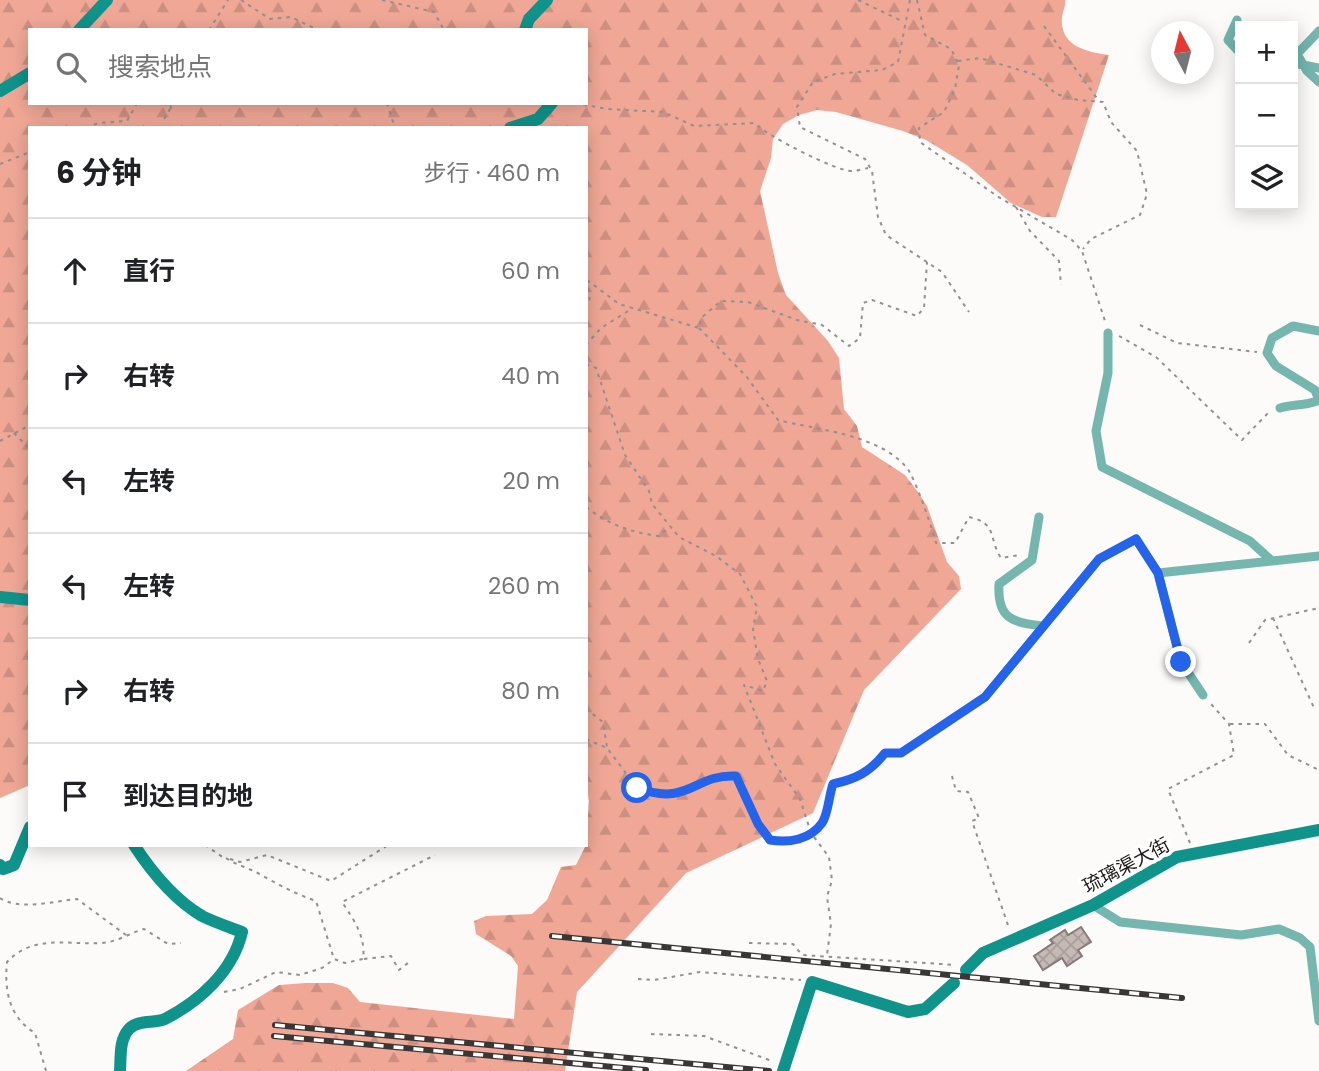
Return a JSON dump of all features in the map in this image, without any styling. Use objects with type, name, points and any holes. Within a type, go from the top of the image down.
[{"type":"street","points":[[81,28],[107,0]]},
{"type":"street","points":[[527,28],[529,19],[547,0]]},
{"type":"street","points":[[1235,24],[1228,40],[1235,47]]},
{"type":"street","points":[[1319,31],[1297,54],[1319,82]]},
{"type":"street","points":[[1298,64],[1319,68]]},
{"type":"street","points":[[0,91],[28,74]]},
{"type":"street","points":[[516,126],[538,119],[550,105]]},
{"type":"street","points":[[1280,408],[1296,404],[1307,405],[1319,400],[1319,396],[1315,390],[1276,366],[1267,353],[1272,338],[1293,326],[1319,331]]},
{"type":"street","points":[[1108,333],[1108,373],[1096,431],[1102,467],[1250,541],[1272,561]]},
{"type":"street","points":[[1039,517],[1032,560],[999,584],[999,604],[1014,622],[1043,626]]},
{"type":"street","points":[[985,697],[1099,559],[1136,539],[1158,573],[1181,662],[1203,695]]},
{"type":"street","points":[[1158,573],[1319,556]]},
{"type":"street","points":[[0,597],[28,600]]},
{"type":"street","name":"琉璃渠大街","points":[[968,968],[983,953],[1093,905],[1177,857],[1319,830]]},
{"type":"street","points":[[0,865],[3,869],[14,865],[28,832]]},
{"type":"street","points":[[120,1071],[121,1046],[128,1030],[139,1023],[163,1020],[218,980],[239,947],[242,932],[201,915],[164,883],[136,847]]},
{"type":"street","points":[[1093,905],[1120,922],[1241,935],[1279,929],[1300,938],[1310,947],[1319,1021]]},
{"type":"street","points":[[784,1068],[812,982],[908,1012],[925,1009],[954,983]]},
{"type":"path","points":[[210,28],[228,0]]},
{"type":"path","points":[[242,0],[270,19],[290,17],[314,28]]},
{"type":"path","points":[[382,0],[434,12],[443,28]]},
{"type":"path","points":[[858,0],[904,22]]},
{"type":"path","points":[[909,0],[898,62],[882,70],[835,74],[813,82],[797,107],[800,127],[864,159],[870,167],[878,217],[886,235],[942,272],[969,312]]},
{"type":"path","points":[[917,0],[925,35],[951,49],[957,61],[955,89],[944,112],[919,128],[920,142],[1015,206],[1072,240],[1082,251],[1108,333],[1123,337],[1156,357],[1242,440],[1271,410],[1280,408]]},
{"type":"path","points":[[1044,26],[1099,102]]},
{"type":"path","points":[[957,61],[980,58],[1035,75],[1056,94],[1078,100],[1103,102],[1111,122],[1137,151],[1147,194],[1140,215],[1091,239],[1082,251]]},
{"type":"path","points":[[91,126],[127,121],[137,105]]},
{"type":"path","points":[[166,105],[171,108]]},
{"type":"path","points":[[164,119],[170,105]]},
{"type":"path","points":[[388,105],[393,126]]},
{"type":"path","points":[[586,105],[663,112],[694,126],[754,123],[765,133],[836,169],[852,172],[870,167]]},
{"type":"path","points":[[0,164],[28,153]]},
{"type":"path","points":[[1015,206],[1030,231],[1059,261],[1060,285]]},
{"type":"path","points":[[699,328],[701,318],[721,301],[748,302],[797,320],[822,325],[849,346],[860,338],[863,303],[872,300],[917,316],[924,308],[927,261]]},
{"type":"path","points":[[588,281],[619,304],[699,328],[746,376],[778,420],[818,427],[870,443],[907,469],[936,543],[955,543],[969,517],[983,520],[992,531],[1001,558],[1034,552]]},
{"type":"path","points":[[588,287],[590,302]]},
{"type":"path","points":[[588,343],[601,328],[634,308]]},
{"type":"path","points":[[1140,325],[1177,343],[1267,353]]},
{"type":"path","points":[[588,365],[596,368],[625,455],[649,491],[652,504],[679,537],[716,555],[740,574],[757,607],[753,629],[758,659],[767,681],[763,691],[744,685],[775,764],[800,799],[811,833],[829,857],[832,880],[827,897],[831,924],[827,955]]},
{"type":"path","points":[[0,441],[28,426]]},
{"type":"path","points":[[13,433],[28,447]]},
{"type":"path","points":[[588,508],[608,522],[640,534],[659,536],[671,527]]},
{"type":"path","points":[[1249,643],[1265,620],[1319,608]]},
{"type":"path","points":[[1273,618],[1315,710]]},
{"type":"path","points":[[1195,854],[1168,789],[1234,755],[1229,724],[1203,695]]},
{"type":"path","points":[[588,711],[603,722],[607,748],[637,788],[656,794],[685,793],[718,775],[736,776],[758,824],[770,840],[788,843],[811,833],[824,822],[833,784],[852,780],[872,768],[885,753],[901,753],[985,697]]},
{"type":"path","points":[[1229,724],[1265,724],[1288,755],[1319,770]]},
{"type":"path","points":[[588,740],[607,748]]},
{"type":"path","points":[[952,776],[956,791],[968,792],[979,818],[972,821],[1013,939]]},
{"type":"path","points":[[207,847],[218,856],[240,862],[267,855],[331,881],[385,847]]},
{"type":"path","points":[[363,959],[364,948],[358,927],[342,902],[435,855]]},
{"type":"path","points":[[226,858],[241,868],[260,874],[276,886],[316,901],[334,959]]},
{"type":"path","points":[[0,898],[6,902],[25,904],[77,900],[126,934]]},
{"type":"path","points":[[46,1071],[35,1033],[18,1023],[8,991],[7,962],[17,951],[53,942],[101,943],[144,929],[168,944],[181,943]]},
{"type":"path","points":[[749,943],[793,944],[802,955],[968,968]]},
{"type":"path","points":[[334,959],[345,963],[391,956],[399,970],[408,963]]},
{"type":"path","points":[[215,995],[240,989],[276,972],[300,975],[322,968],[334,959]]},
{"type":"path","points":[[638,979],[654,980],[700,971],[812,982]]},
{"type":"path","points":[[651,1034],[704,1036],[784,1068]]},
{"type":"green space","points":[[0,0],[1065,0],[1062,27],[1065,35],[1076,46],[1109,55],[1056,217],[1042,217],[1011,203],[967,165],[926,140],[836,112],[817,110],[799,115],[783,124],[773,139],[771,158],[760,191],[778,273],[786,295],[828,341],[839,358],[844,409],[857,426],[862,447],[905,475],[918,492],[927,506],[947,562],[959,576],[961,589],[864,690],[813,813],[686,873],[577,992],[565,1071],[186,1071],[233,1039],[238,1010],[279,985],[333,983],[348,988],[360,1002],[514,1019],[518,966],[511,956],[476,934],[474,921],[486,916],[532,914],[547,900],[561,867],[576,865],[585,847],[588,847],[588,126],[28,126],[28,786],[0,798]]},
{"type":"building","points":[[1081,927],[1091,942],[1078,950],[1082,956],[1067,966],[1062,958],[1043,970],[1034,956],[1053,943],[1050,940],[1065,930],[1068,935]]},
{"type":"railway","points":[[552,936],[1182,998]]},
{"type":"railway","points":[[275,1025],[769,1071]]},
{"type":"railway","points":[[274,1036],[646,1070]]},
{"type":"route","points":[[637,788],[656,794],[685,793],[718,775],[736,776],[747,804],[770,840],[788,843],[811,833],[824,822],[833,784],[852,780],[872,768],[885,753],[901,753],[985,697],[1099,559],[1136,539],[1158,573],[1157,580],[1181,662]]}]
